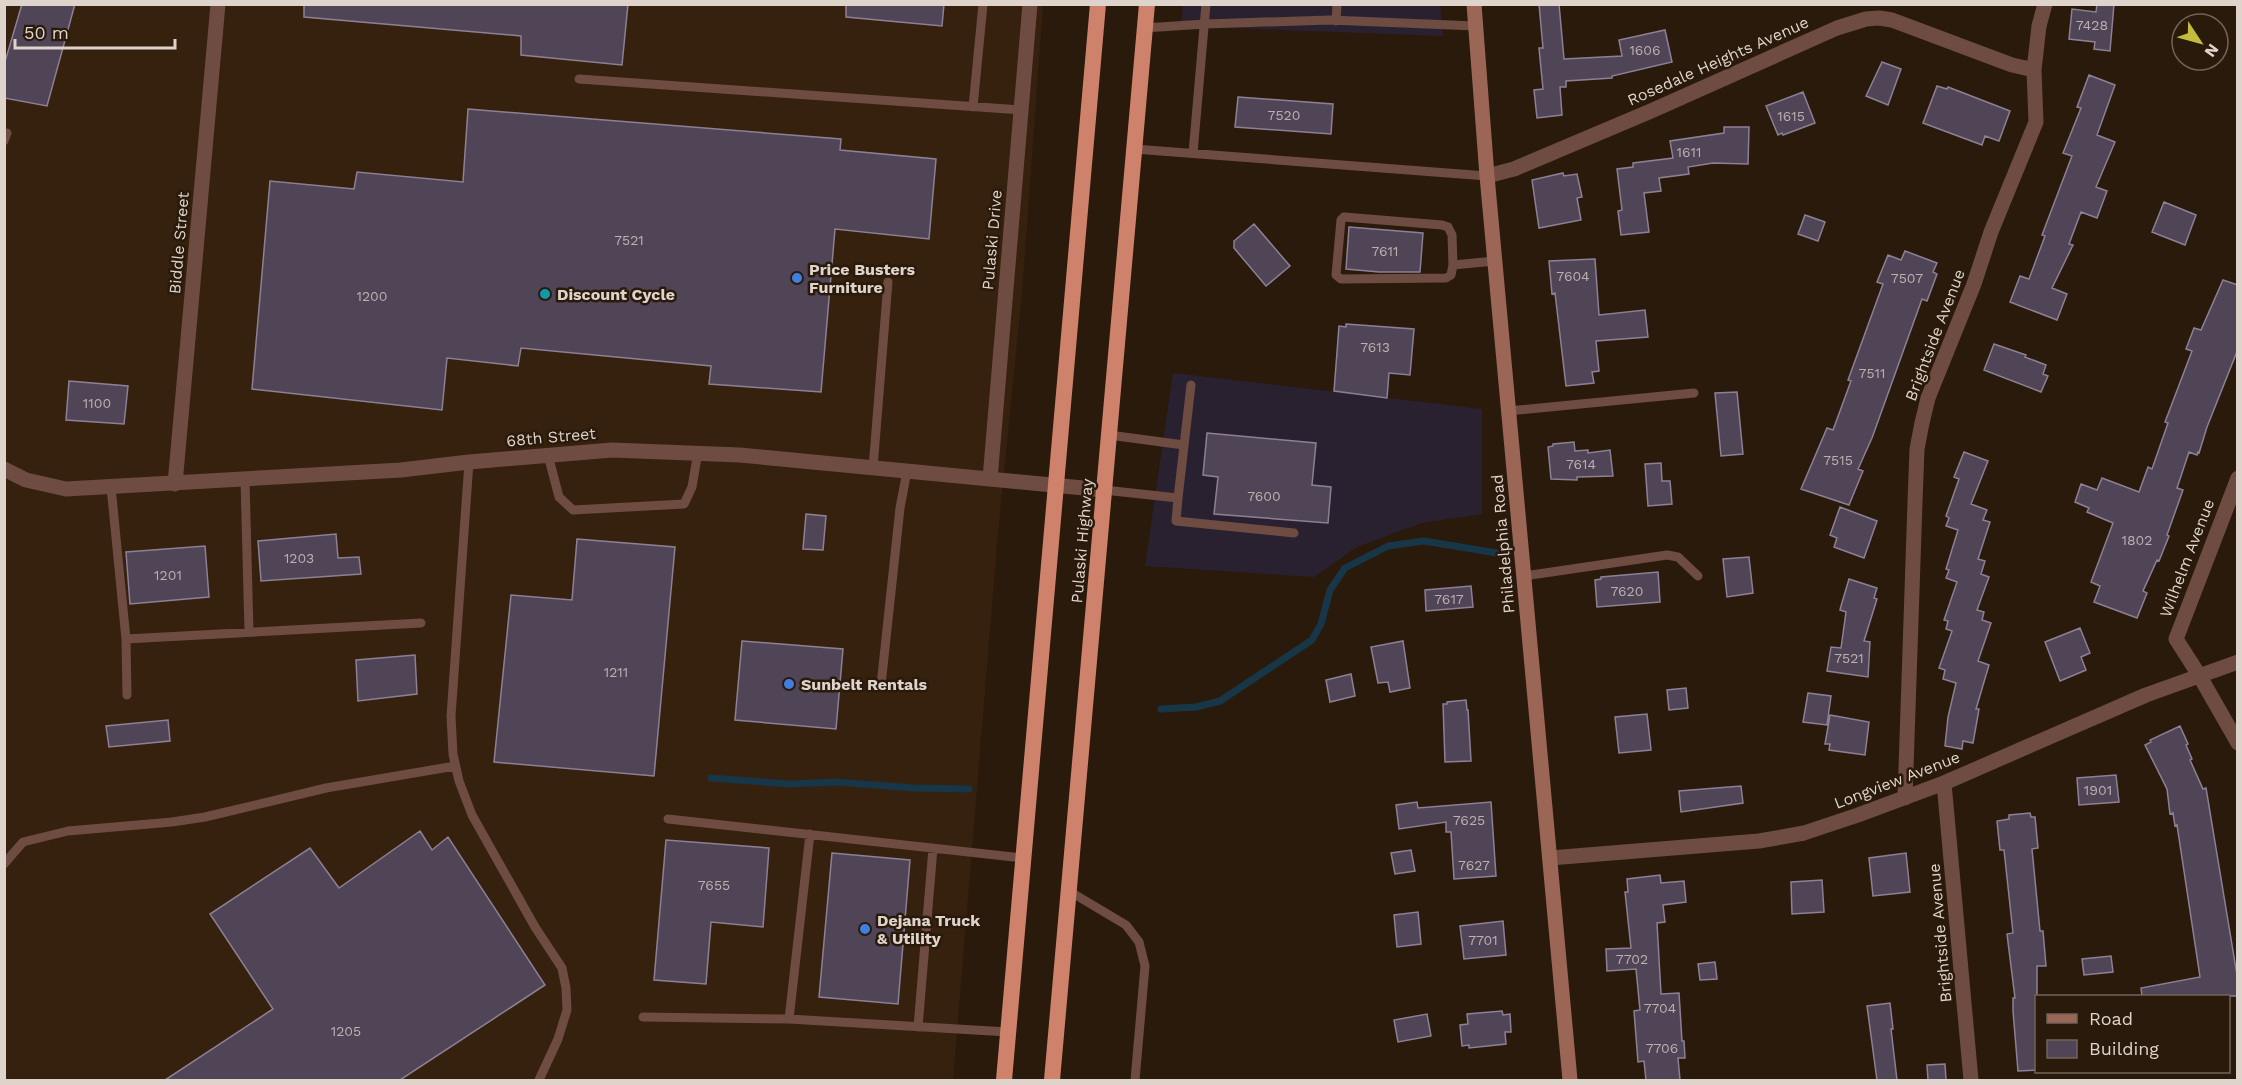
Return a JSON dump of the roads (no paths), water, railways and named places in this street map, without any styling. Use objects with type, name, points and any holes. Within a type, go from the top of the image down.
[{"type":"highway","name":"Pulaski Highway","points":[[1004,1080],[1054,486],[1098,4]]},
{"type":"highway","name":"Pulaski Highway","points":[[1052,1080],[1146,4]]},
{"type":"main road","name":"Philadelphia Road","points":[[1474,4],[1487,176],[1570,1080]]},
{"type":"street","name":"Biddle Street","points":[[175,484],[218,4]]},
{"type":"street","name":"Pulaski Drive","points":[[990,479],[1030,4]]},
{"type":"street","name":"Brightside Avenue","points":[[1905,798],[1917,449],[1928,398],[1974,284],[1991,232],[2037,122],[2034,70],[2039,26],[2045,4]]},
{"type":"street","name":"Rosedale Heights Avenue","points":[[1487,176],[1524,165],[1837,28],[1866,19],[1879,18],[1905,23],[2012,65],[2034,70]]},
{"type":"street","name":"68th Street","points":[[4,469],[26,480],[66,489],[401,470],[612,450],[698,452],[1104,490]]},
{"type":"street","name":"Wilhelm Avenue","points":[[2238,478],[2176,639],[2238,743]]},
{"type":"street","name":"Longview Avenue","points":[[1550,858],[1782,837],[1826,826],[1944,783],[2121,706],[2238,662]]},
{"type":"street","name":"Brightside Avenue","points":[[1944,783],[1971,1080]]},
{"type":"lane","points":[[973,107],[983,4]]},
{"type":"lane","points":[[1193,153],[1206,4]]},
{"type":"lane","points":[[1336,21],[1337,4]]},
{"type":"lane","points":[[1144,28],[1204,24],[1336,21],[1476,26]]},
{"type":"lane","points":[[579,79],[1021,110]]},
{"type":"lane","points":[[1134,149],[1487,176]]},
{"type":"lane","points":[[1344,217],[1448,227],[1452,235],[1453,265],[1451,275],[1446,278],[1341,279],[1336,275],[1341,220],[1344,217]]},
{"type":"lane","points":[[1453,265],[1495,261]]},
{"type":"lane","points":[[873,468],[888,282]]},
{"type":"lane","points":[[1191,385],[1176,521],[1294,533]]},
{"type":"lane","points":[[1509,411],[1694,393]]},
{"type":"lane","points":[[1109,435],[1184,445]]},
{"type":"lane","points":[[548,455],[559,497],[573,510],[684,504],[692,487],[698,452]]},
{"type":"lane","points":[[469,462],[451,716],[453,754],[459,781],[472,815],[535,927],[562,968],[567,1010],[558,1039],[539,1080]]},
{"type":"lane","points":[[881,685],[900,508],[907,471]]},
{"type":"lane","points":[[245,480],[249,632]]},
{"type":"lane","points":[[111,487],[126,639],[127,695]]},
{"type":"lane","points":[[1104,490],[1178,498]]},
{"type":"lane","points":[[1524,576],[1667,555],[1678,556],[1698,576]]},
{"type":"lane","points":[[126,639],[421,623]]},
{"type":"lane","points":[[4,864],[22,842],[68,831],[205,817],[326,788],[455,766]]},
{"type":"lane","points":[[668,819],[1023,858]]},
{"type":"lane","points":[[789,1018],[810,834]]},
{"type":"lane","points":[[918,1027],[933,848]]},
{"type":"lane","points":[[1070,891],[1126,925],[1139,942],[1145,966],[1135,1080]]},
{"type":"lane","points":[[643,1017],[789,1018],[1008,1032]]},
{"type":"waterway","points":[[1161,709],[1196,707],[1220,701],[1312,640],[1321,624],[1330,590],[1345,568],[1388,546],[1424,541],[1497,553]]},
{"type":"waterway","points":[[711,778],[790,784],[837,782],[913,788],[969,789]]},
{"type":"place","name":"Price Busters Furniture","points":[[797,278]]},
{"type":"place","name":"Discount Cycle","points":[[545,294]]},
{"type":"place","name":"Sunbelt Rentals","points":[[789,684]]},
{"type":"place","name":"Dejana Truck & Utility","points":[[865,929]]}]
